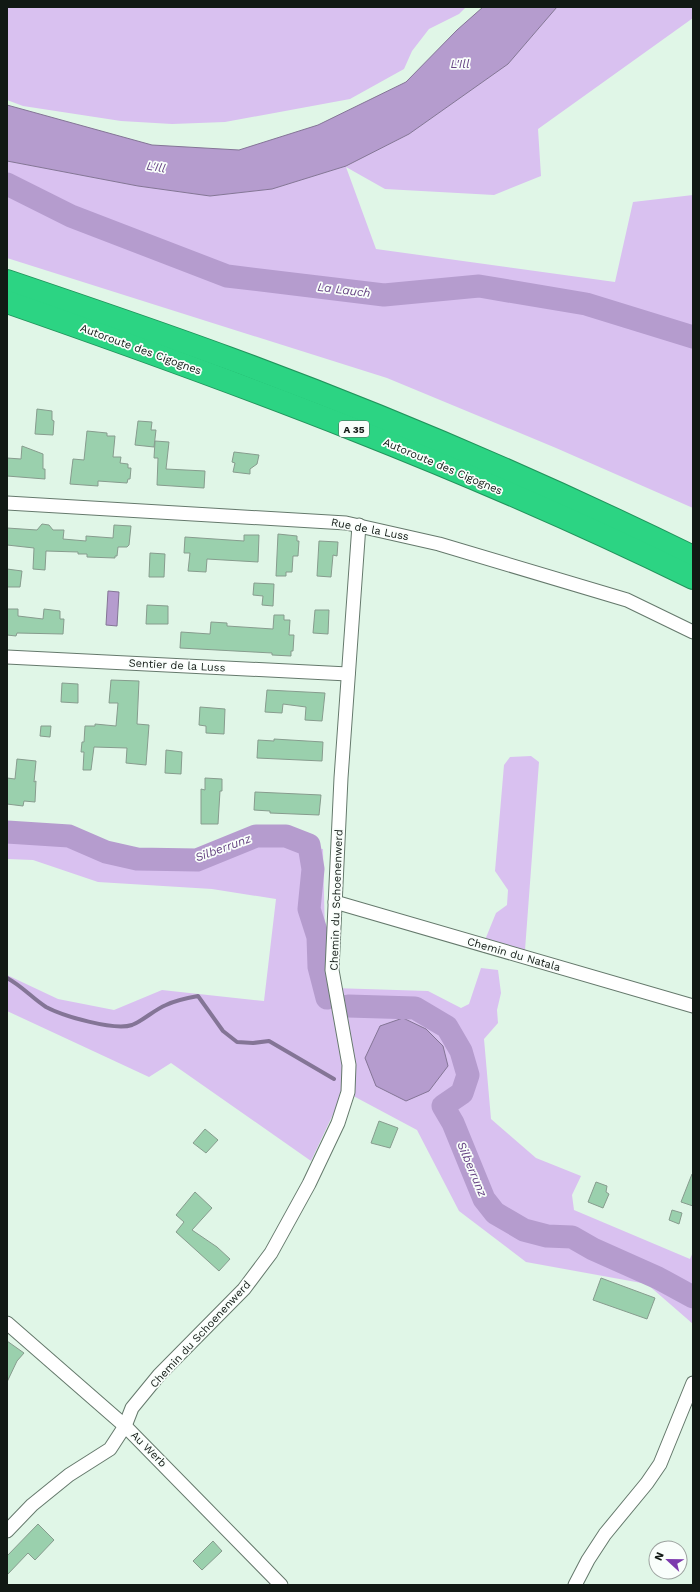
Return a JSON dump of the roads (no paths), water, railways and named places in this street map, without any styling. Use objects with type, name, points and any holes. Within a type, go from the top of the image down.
[{"type":"highway","name":"Autoroute des Cigognes","points":[[7,281],[230,359],[343,403],[533,483],[693,557]]},
{"type":"highway","name":"Autoroute des Cigognes","points":[[7,302],[213,375],[335,421],[535,505],[693,578]]},
{"type":"street","name":"Rue de la Luss","points":[[7,503],[331,521],[359,525],[439,544],[627,600],[693,632]]},
{"type":"street","name":"Chemin du Schoenenwerd","points":[[7,1531],[32,1504],[69,1475],[110,1449],[125,1426],[132,1408],[159,1375],[244,1288],[271,1253],[309,1184],[338,1123],[348,1092],[349,1065],[332,970],[348,674],[359,525]]},
{"type":"street","name":"Sentier de la Luss","points":[[7,657],[348,674]]},
{"type":"street","name":"Chemin du Natala","points":[[335,902],[693,1006]]},
{"type":"street","name":"Au Werb","points":[[7,1323],[125,1426],[281,1585]]},
{"type":"street","points":[[575,1585],[588,1560],[605,1534],[647,1483],[660,1464],[693,1383]]},
{"type":"water","name":"L'Ill","points":[[483,7],[557,7],[508,64],[409,134],[346,166],[272,189],[210,196],[138,186],[7,161],[7,105],[152,145],[239,150],[318,125],[406,82],[457,30]]},
{"type":"water","points":[[108,591],[119,592],[117,626],[106,625]]},
{"type":"water","points":[[403,1018],[426,1029],[443,1046],[448,1066],[429,1091],[406,1101],[376,1086],[365,1058],[380,1026]]},
{"type":"waterway","name":"La Lauch","points":[[7,184],[71,216],[227,276],[384,295],[479,286],[586,304],[693,337]]},
{"type":"waterway","name":"Silberrunz","points":[[7,832],[69,836],[106,852],[137,859],[197,860],[256,836],[286,836],[309,845],[313,869],[309,909],[318,937],[319,967],[327,998]]},
{"type":"waterway","points":[[7,978],[46,1007],[54,1011],[89,1022],[113,1026],[132,1025],[170,1003],[198,996],[223,1031],[237,1042],[253,1043],[269,1041],[334,1079]]},
{"type":"waterway","name":"Silberrunz","points":[[348,1006],[415,1008],[447,1027],[461,1051],[468,1075],[462,1093],[443,1106],[453,1123],[484,1199],[495,1213],[524,1230],[547,1236],[572,1237],[593,1249],[658,1278],[693,1297]]}]
